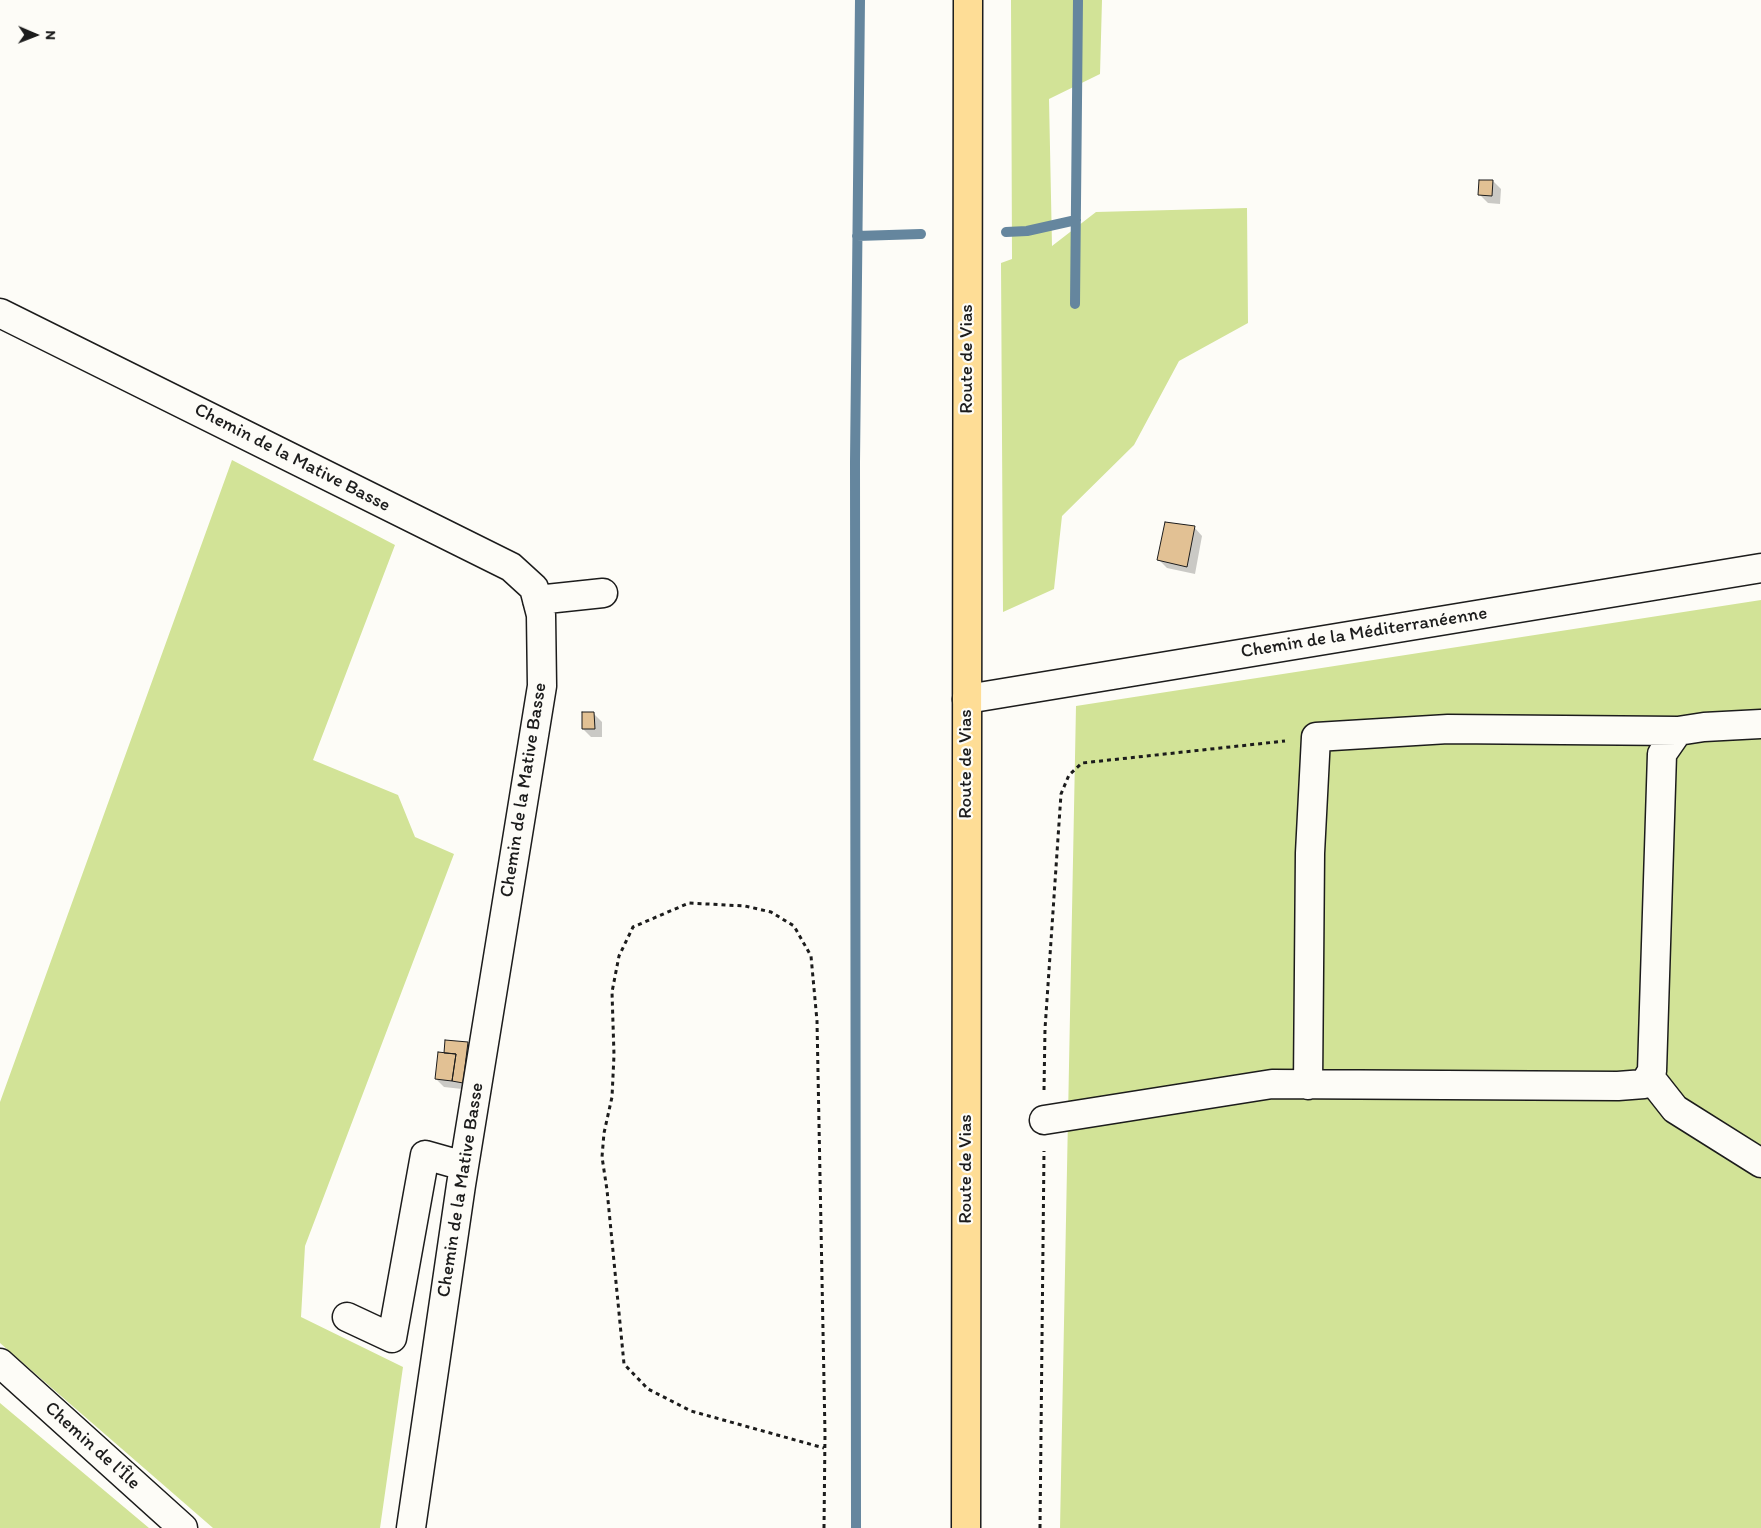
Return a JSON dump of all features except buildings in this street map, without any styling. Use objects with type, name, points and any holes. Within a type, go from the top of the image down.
[{"type":"main road","name":"Route de Vias","points":[[966,1528],[968,0]]},
{"type":"street","name":"Chemin de la Mative Basse","points":[[0,313],[510,567],[534,588],[541,615],[542,686],[464,1166],[411,1528]]},
{"type":"street","name":"Chemin de la Méditerranéenne","points":[[966,699],[1761,568]]},
{"type":"street","points":[[537,600],[603,593]]},
{"type":"street","points":[[1308,1085],[1310,853],[1316,737],[1448,729],[1678,731],[1704,727],[1761,724]]},
{"type":"street","points":[[1044,1120],[1272,1084],[1618,1086],[1644,1084],[1652,1071],[1662,754],[1678,731]]},
{"type":"street","points":[[1649,1076],[1675,1109],[1761,1163]]},
{"type":"street","points":[[347,1317],[392,1338],[425,1154],[464,1166]]},
{"type":"street","name":"Chemin de l'Île","points":[[0,1363],[183,1528]]},
{"type":"path","points":[[1040,1528],[1045,1029],[1061,794],[1069,775],[1082,763],[1316,737]]},
{"type":"path","points":[[824,1448],[691,1411],[648,1390],[624,1364],[602,1157],[604,1133],[612,1097],[614,1056],[612,992],[619,956],[633,927],[689,903],[745,906],[771,912],[794,926],[811,956],[817,1021],[824,1448],[824,1528]]},
{"type":"green space","points":[[1011,0],[1102,0],[1100,74],[1049,99],[1052,246],[1096,212],[1247,208],[1248,323],[1179,361],[1134,445],[1062,516],[1054,589],[1003,612],[1001,263],[1012,259]]},
{"type":"green space","points":[[232,460],[395,545],[313,760],[398,795],[415,837],[454,854],[305,1246],[301,1317],[403,1367],[380,1528],[213,1528],[0,1343],[0,1102]]},
{"type":"green space","points":[[1761,600],[1761,1528],[1060,1528],[1076,706]]},
{"type":"green space","points":[[0,1403],[149,1528],[0,1528]]},
{"type":"waterway","points":[[856,1528],[855,462],[860,0]]},
{"type":"waterway","points":[[1075,304],[1078,0]]},
{"type":"waterway","points":[[1006,232],[1027,231],[1076,220]]},
{"type":"waterway","points":[[857,236],[921,234]]}]
